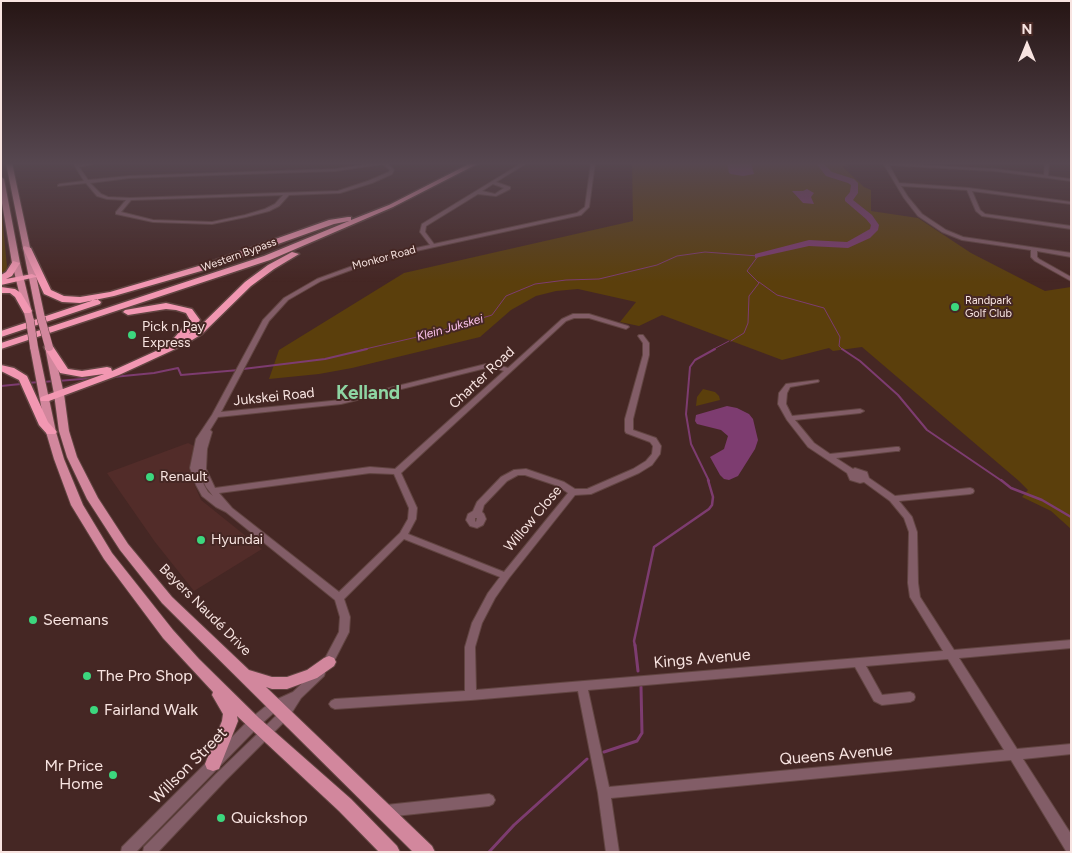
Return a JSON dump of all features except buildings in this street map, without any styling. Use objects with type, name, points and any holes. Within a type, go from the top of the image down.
[{"type":"highway","name":"Western Bypass","points":[[1,339],[205,273],[386,203]]},
{"type":"highway","name":"Western Bypass","points":[[1,346],[267,258],[398,203]]},
{"type":"highway","points":[[45,398],[124,370],[177,346],[199,332],[248,284],[271,267],[288,257],[383,216],[407,203]]},
{"type":"highway","points":[[1,334],[260,249],[332,222],[348,219]]},
{"type":"highway","points":[[27,248],[36,265],[45,290],[52,296],[62,299],[80,300],[102,297],[205,267]]},
{"type":"highway","points":[[1,281],[9,274],[16,263]]},
{"type":"highway","points":[[1,281],[32,277]]},
{"type":"highway","points":[[1,290],[12,291],[18,295],[27,311]]},
{"type":"highway","points":[[1,353],[112,316],[149,307],[177,306],[189,311],[195,317],[194,324],[176,340],[130,361],[94,373],[74,374],[64,372],[48,348]]},
{"type":"highway","points":[[1,368],[18,373],[23,378],[43,423],[52,432]]},
{"type":"main road","points":[[5,203],[52,432],[77,505],[108,556],[168,634],[194,663],[260,729],[345,805],[391,852]]},
{"type":"main road","name":"Beyers Naudé Drive","points":[[17,203],[59,394],[64,431],[72,457],[93,498],[124,547],[167,600],[426,852]]},
{"type":"main road","points":[[242,672],[263,681],[287,683],[312,674],[329,662]]},
{"type":"main road","points":[[194,663],[223,700],[230,713],[228,731],[213,764]]},
{"type":"street","points":[[127,203],[118,213],[153,221],[212,223],[267,210],[279,203]]},
{"type":"street","points":[[433,246],[424,235],[423,227],[460,203]]},
{"type":"street","name":"Monkor Road","points":[[229,510],[219,506],[205,494],[195,473],[194,463],[198,444],[216,415],[270,314],[299,291],[319,280],[357,265],[391,254],[579,214],[588,207],[588,203]]},
{"type":"street","points":[[911,203],[920,215],[944,231],[962,238],[1071,255]]},
{"type":"street","points":[[975,203],[978,211],[984,215],[1071,228]]},
{"type":"street","points":[[1034,250],[1034,257],[1037,260],[1071,279]]},
{"type":"street","name":"Charter Road","points":[[397,472],[564,320],[572,316],[589,316],[626,327]]},
{"type":"street","name":"Willow Close","points":[[470,695],[470,640],[487,603],[506,576],[573,492],[588,492],[636,471],[649,463],[656,454],[657,446],[653,440],[629,431],[629,419],[646,354],[646,343],[641,336]]},
{"type":"street","name":"Jukskei Road","points":[[216,415],[340,402],[486,366],[495,366],[509,370]]},
{"type":"street","points":[[816,382],[793,384],[785,388],[782,404],[790,418],[811,445],[852,472],[851,475],[854,478],[865,479],[893,499],[908,517],[912,527],[915,597],[1012,755],[1071,846]]},
{"type":"street","points":[[790,418],[860,411]]},
{"type":"street","name":"Monkor Road","points":[[209,426],[201,466],[213,491],[229,510],[339,598]]},
{"type":"street","points":[[830,456],[896,449]]},
{"type":"street","points":[[213,491],[370,470],[397,472],[413,508],[412,519],[403,535],[339,598],[345,617],[344,632],[329,662],[298,695],[280,710]]},
{"type":"street","points":[[476,514],[480,504],[504,479],[517,472],[526,472],[562,484],[573,492]]},
{"type":"street","points":[[893,499],[970,491]]},
{"type":"street","points":[[403,535],[506,576]]},
{"type":"street","name":"Kings Avenue","points":[[336,704],[470,695],[1071,644]]},
{"type":"street","points":[[858,662],[878,698],[882,700],[910,697]]},
{"type":"street","points":[[582,685],[604,793],[613,852]]},
{"type":"street","name":"Willson Street","points":[[127,852],[213,764],[260,729],[280,710]]},
{"type":"street","name":"Willson Street","points":[[149,852],[221,777],[260,729],[280,710]]},
{"type":"street","name":"Queens Avenue","points":[[604,793],[1071,749]]},
{"type":"street","points":[[386,812],[489,800]]},
{"type":"shaded area","points":[[633,203],[871,203],[871,211],[918,218],[971,253],[1045,291],[1071,287],[1071,529],[1051,511],[1022,497],[1028,490],[1019,481],[862,347],[833,351],[829,348],[782,360],[662,315],[639,326],[620,322],[636,302],[578,289],[556,291],[536,296],[511,310],[480,337],[352,368],[319,374],[269,379],[279,350],[404,273],[633,221]]},
{"type":"shaded area","points":[[1,204],[7,267],[5,273],[1,276]]},
{"type":"shaded area","points":[[703,389],[715,392],[720,400],[696,406],[697,397]]},
{"type":"shaded area","points":[[727,406],[737,408],[749,414],[753,419],[758,440],[755,449],[738,476],[729,480],[724,479],[720,475],[710,457],[724,449],[728,436],[721,430],[697,424],[695,421],[696,415]]},
{"type":"shaded area","points":[[188,443],[196,447],[192,479],[201,500],[262,549],[194,591],[155,542],[107,473]]},
{"type":"waterway","name":"Klein Jukskei","points":[[758,256],[809,243],[848,245],[867,236],[874,230],[875,225],[869,217],[851,203]]},
{"type":"waterway","name":"Klein Jukskei","points":[[361,350],[430,334],[492,315],[506,296],[535,284],[566,280],[599,279],[657,265],[677,256],[705,252],[758,256],[747,271],[759,283],[749,296],[748,323],[744,333],[731,341]]},
{"type":"waterway","points":[[759,282],[777,295],[824,308],[840,337],[839,346],[842,349]]},
{"type":"waterway","points":[[712,350],[729,341]]},
{"type":"waterway","name":"Klein Jukskei","points":[[243,369],[325,359],[367,349]]},
{"type":"waterway","points":[[709,481],[691,444],[686,414],[690,367],[695,360],[715,349]]},
{"type":"waterway","points":[[842,349],[860,361],[898,395],[927,430],[1002,481]]},
{"type":"waterway","name":"Klein Jukskei","points":[[113,377],[154,373],[178,368],[181,375],[239,370]]},
{"type":"waterway","name":"Klein Jukskei","points":[[58,381],[93,378]]},
{"type":"waterway","name":"Klein Jukskei","points":[[43,382],[54,381]]},
{"type":"waterway","name":"Klein Jukskei","points":[[28,383],[39,382]]},
{"type":"waterway","name":"Klein Jukskei","points":[[1,386],[21,384]]},
{"type":"waterway","points":[[635,646],[634,641],[654,547],[709,509],[712,505],[713,497],[708,480]]},
{"type":"waterway","points":[[1001,480],[1011,488],[1042,500],[1071,517]]},
{"type":"waterway","points":[[635,645],[638,671]]},
{"type":"waterway","points":[[604,752],[637,741],[642,733],[641,687]]},
{"type":"waterway","points":[[489,852],[514,825],[587,759]]},
{"type":"place","name":"Randpark Golf Club","points":[[955,307]]},
{"type":"place","name":"Pick n Pay Express","points":[[132,335]]},
{"type":"place","name":"Renault","points":[[150,477]]},
{"type":"place","name":"Hyundai","points":[[201,540]]},
{"type":"place","name":"Seemans","points":[[33,620]]},
{"type":"place","name":"The Pro Shop","points":[[87,676]]},
{"type":"place","name":"Fairland Walk","points":[[94,710]]},
{"type":"place","name":"Mr Price Home","points":[[113,775]]},
{"type":"place","name":"Quickshop","points":[[221,818]]},
{"type":"district","name":"Kelland","points":[[368,393]]}]
